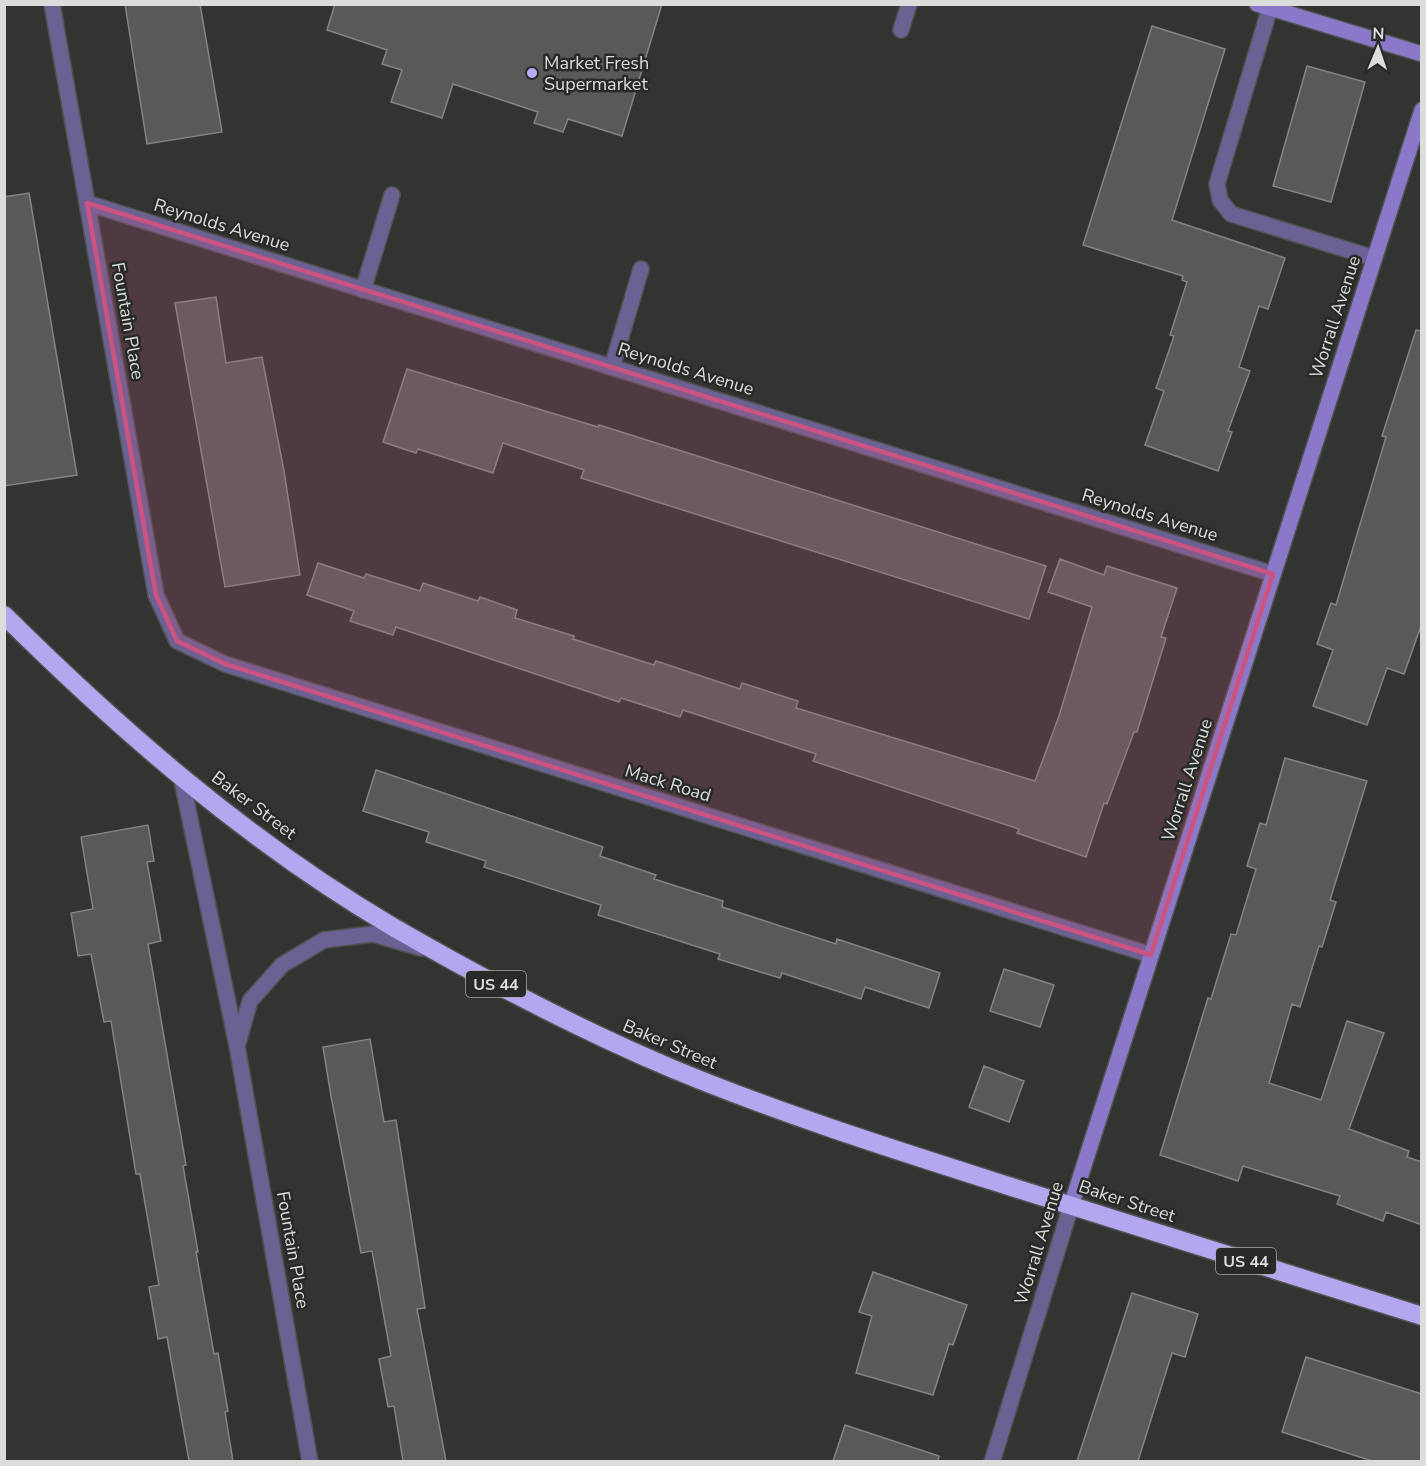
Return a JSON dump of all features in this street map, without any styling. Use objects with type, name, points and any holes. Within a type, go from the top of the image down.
[{"type":"highway","name":"Baker Street","points":[[4,615],[85,692],[181,776],[336,890],[443,955],[574,1023],[728,1091],[844,1134],[1422,1316]]},
{"type":"main road","points":[[1266,6],[1422,54]]},
{"type":"main road","name":"Worrall Avenue","points":[[1071,1206],[1422,110]]},
{"type":"street","name":"Fountain Place","points":[[52,4],[156,595],[177,640]]},
{"type":"street","points":[[901,30],[909,4]]},
{"type":"street","points":[[1266,6],[1217,184],[1220,200],[1231,214],[1374,258]]},
{"type":"street","points":[[363,290],[392,195]]},
{"type":"street","name":"Reynolds Avenue","points":[[87,203],[1273,574]]},
{"type":"street","points":[[612,367],[641,269]]},
{"type":"street","name":"Mack Road","points":[[177,640],[225,664],[1151,955]]},
{"type":"street","name":"Fountain Place","points":[[181,776],[237,1046],[310,1461]]},
{"type":"street","name":"Fountain Place","points":[[237,1046],[250,1001],[282,965],[324,940],[373,934],[443,955]]},
{"type":"street","name":"Worrall Avenue","points":[[992,1461],[1071,1206]]},
{"type":"highlighted area","points":[[87,203],[1273,574],[1151,955],[225,664],[177,641],[156,595]]},
{"type":"building","points":[[125,4],[200,4],[222,132],[147,144]]},
{"type":"building","name":"Market Fresh Supermarket","points":[[335,4],[662,4],[622,136],[568,119],[563,132],[534,123],[538,112],[453,84],[442,118],[391,102],[402,70],[382,64],[387,50],[327,30]]},
{"type":"building","points":[[1152,26],[1225,49],[1172,220],[1285,258],[1268,309],[1259,306],[1239,367],[1250,371],[1228,431],[1232,432],[1218,471],[1145,445],[1164,391],[1156,388],[1174,336],[1170,335],[1187,282],[1182,280],[1183,276],[1083,245]]},
{"type":"building","points":[[1307,66],[1365,82],[1331,202],[1273,186]]},
{"type":"building","points":[[29,193],[77,475],[4,486],[4,197]]},
{"type":"building","points":[[216,297],[226,363],[262,357],[284,471],[300,575],[225,587],[175,303]]},
{"type":"building","points":[[1416,330],[1422,331],[1422,623],[1404,674],[1387,668],[1367,725],[1313,706],[1333,650],[1317,644],[1331,603],[1336,605],[1386,437],[1382,436]]},
{"type":"building","points":[[407,369],[598,427],[599,425],[1046,566],[1029,619],[581,478],[584,470],[503,443],[493,473],[418,449],[416,453],[383,442]]},
{"type":"building","points":[[1060,559],[1104,575],[1107,566],[1177,588],[1161,637],[1166,638],[1137,732],[1134,732],[1107,804],[1104,803],[1086,857],[1017,833],[1019,829],[813,761],[816,754],[683,710],[680,717],[621,698],[619,702],[396,627],[393,635],[350,621],[354,611],[307,595],[318,563],[364,578],[366,574],[420,591],[423,583],[478,601],[480,597],[517,610],[515,618],[574,636],[573,639],[654,665],[656,661],[740,689],[742,683],[798,701],[796,708],[1035,781],[1059,716],[1092,607],[1048,592]]},
{"type":"building","points":[[1285,758],[1367,781],[1330,900],[1336,902],[1322,947],[1319,946],[1300,1007],[1292,1004],[1269,1083],[1321,1100],[1347,1021],[1384,1033],[1349,1129],[1409,1151],[1407,1157],[1422,1162],[1422,1225],[1386,1212],[1383,1221],[1337,1204],[1340,1196],[1243,1166],[1238,1181],[1160,1155],[1208,998],[1211,999],[1231,934],[1236,935],[1256,869],[1247,866],[1260,823],[1266,825]]},
{"type":"building","points":[[376,770],[603,847],[600,856],[656,875],[654,879],[723,901],[722,907],[836,944],[837,939],[940,973],[929,1008],[865,987],[861,999],[782,973],[780,978],[718,959],[720,954],[598,915],[601,905],[484,867],[486,861],[426,842],[429,832],[363,811]]},
{"type":"building","points":[[148,825],[154,861],[147,862],[161,941],[148,944],[186,1165],[183,1166],[198,1252],[196,1252],[214,1354],[218,1353],[228,1411],[225,1412],[233,1461],[189,1461],[167,1337],[158,1339],[149,1287],[159,1285],[140,1174],[136,1174],[111,1021],[104,1022],[91,954],[78,956],[71,913],[93,909],[81,837]]},
{"type":"building","points":[[1004,969],[1054,985],[1040,1027],[990,1011]]},
{"type":"building","points":[[370,1039],[384,1122],[396,1120],[425,1308],[417,1309],[446,1461],[403,1461],[394,1406],[388,1407],[379,1359],[391,1356],[372,1251],[361,1253],[331,1096],[323,1047]]},
{"type":"building","points":[[984,1066],[1024,1081],[1009,1122],[969,1107]]},
{"type":"building","points":[[873,1272],[967,1305],[953,1345],[949,1344],[933,1395],[856,1373],[872,1316],[859,1312]]},
{"type":"building","points":[[1132,1293],[1198,1314],[1185,1357],[1172,1353],[1138,1461],[1077,1461]]},
{"type":"building","points":[[1306,1357],[1422,1394],[1422,1461],[1372,1461],[1282,1432]]},
{"type":"building","points":[[845,1425],[939,1456],[938,1461],[833,1461]]},
{"type":"place","name":"Market Fresh Supermarket","points":[[532,73]]}]
